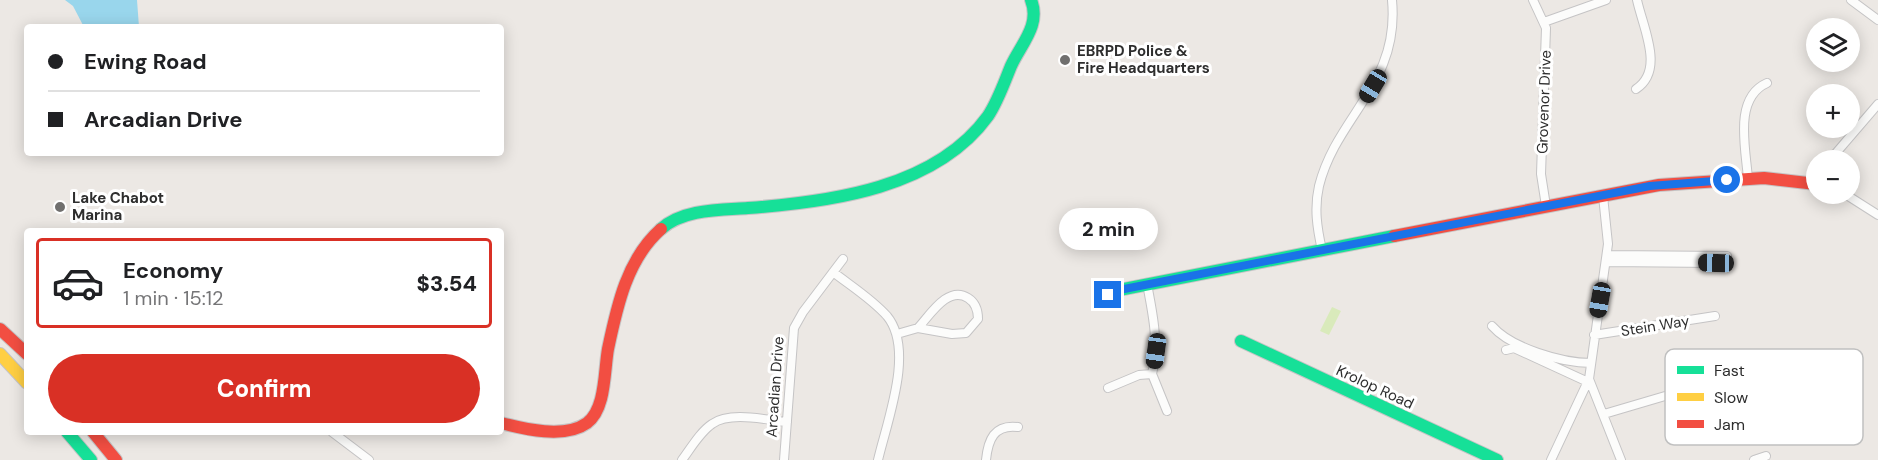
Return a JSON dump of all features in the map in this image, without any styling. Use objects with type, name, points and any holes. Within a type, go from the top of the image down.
[{"type":"street","points":[[504,423],[565,431],[580,427],[590,420],[598,404],[613,324],[629,277],[644,247],[656,232],[669,223],[700,214],[800,202],[857,191],[918,172],[955,150],[978,128],[997,99],[1035,20],[1035,10],[1031,0]]},
{"type":"street","points":[[1322,250],[1316,215],[1321,181],[1331,157],[1385,63],[1393,34],[1392,0]]},
{"type":"street","name":"Grovenor Drive","points":[[1533,0],[1544,22],[1546,47],[1541,174],[1546,206]]},
{"type":"street","points":[[1544,22],[1606,0]]},
{"type":"street","points":[[1636,89],[1649,78],[1652,66],[1637,0]]},
{"type":"street","points":[[1851,0],[1878,20]]},
{"type":"street","points":[[1748,178],[1747,103],[1755,90],[1767,83]]},
{"type":"street","points":[[1839,150],[1878,104]]},
{"type":"street","points":[[1105,297],[1119,290],[1147,284],[1659,184],[1748,178],[1791,179],[1806,182]]},
{"type":"street","points":[[1551,460],[1588,381],[1606,258],[1608,224],[1603,196]]},
{"type":"street","points":[[1860,204],[1878,215]]},
{"type":"street","points":[[1606,258],[1727,256]]},
{"type":"street","points":[[1606,258],[1716,263]]},
{"type":"street","name":"Arcadian Drive","points":[[784,460],[794,328],[843,259]]},
{"type":"street","points":[[833,272],[879,309],[897,334],[899,366],[878,460]]},
{"type":"street","points":[[1147,284],[1156,334],[1152,374],[1167,411]]},
{"type":"street","points":[[897,334],[918,328],[952,334],[966,333],[978,319],[977,308],[968,297],[954,295],[944,300],[918,328]]},
{"type":"street","name":"Stein Way","points":[[1594,335],[1715,316]]},
{"type":"street","points":[[1492,326],[1502,336],[1544,354],[1568,361],[1591,363]]},
{"type":"street","points":[[0,329],[24,351]]},
{"type":"street","name":"Krolop Road","points":[[1241,341],[1497,460]]},
{"type":"street","points":[[1506,350],[1514,348],[1588,381],[1604,414],[1621,460]]},
{"type":"street","points":[[0,354],[24,380]]},
{"type":"street","points":[[1108,388],[1139,375],[1152,374]]},
{"type":"street","points":[[1604,414],[1665,396]]},
{"type":"street","points":[[682,460],[710,426],[719,420],[732,418],[787,422]]},
{"type":"street","points":[[986,460],[988,444],[996,432],[1008,426],[1018,427]]},
{"type":"street","points":[[70,435],[91,460]]},
{"type":"street","points":[[95,435],[116,460]]},
{"type":"street","points":[[336,435],[369,460]]},
{"type":"street","points":[[1754,460],[1766,456]]},
{"type":"green space","points":[[1332,307],[1341,311],[1329,335],[1320,331]]},
{"type":"water","points":[[65,0],[137,0],[139,24],[82,24],[73,6]]},
{"type":"traffic: fast","points":[[661,229],[670,222],[691,214],[813,201],[880,187],[940,160],[966,140],[992,110],[1032,26],[1034,18],[1031,0]]},
{"type":"traffic: fast","points":[[1105,297],[1119,290],[1394,236]]},
{"type":"traffic: fast","points":[[1241,341],[1497,460]]},
{"type":"traffic: fast","points":[[70,435],[91,460]]},
{"type":"traffic: slow","points":[[0,354],[24,380]]},
{"type":"traffic: jam","points":[[1394,236],[1659,185],[1764,178],[1806,183]]},
{"type":"traffic: jam","points":[[504,424],[556,432],[578,428],[593,417],[601,399],[608,349],[625,284],[640,254],[661,229]]},
{"type":"traffic: jam","points":[[0,329],[24,351]]},
{"type":"traffic: jam","points":[[95,435],[116,460]]},
{"type":"place","name":"EBRPD Police & Fire Headquarters","points":[[1065,60]]},
{"type":"place","name":"Lake Chabot Marina","points":[[60,207]]},
{"type":"route","points":[[1108,295],[1119,290],[1650,186],[1727,180]]}]
